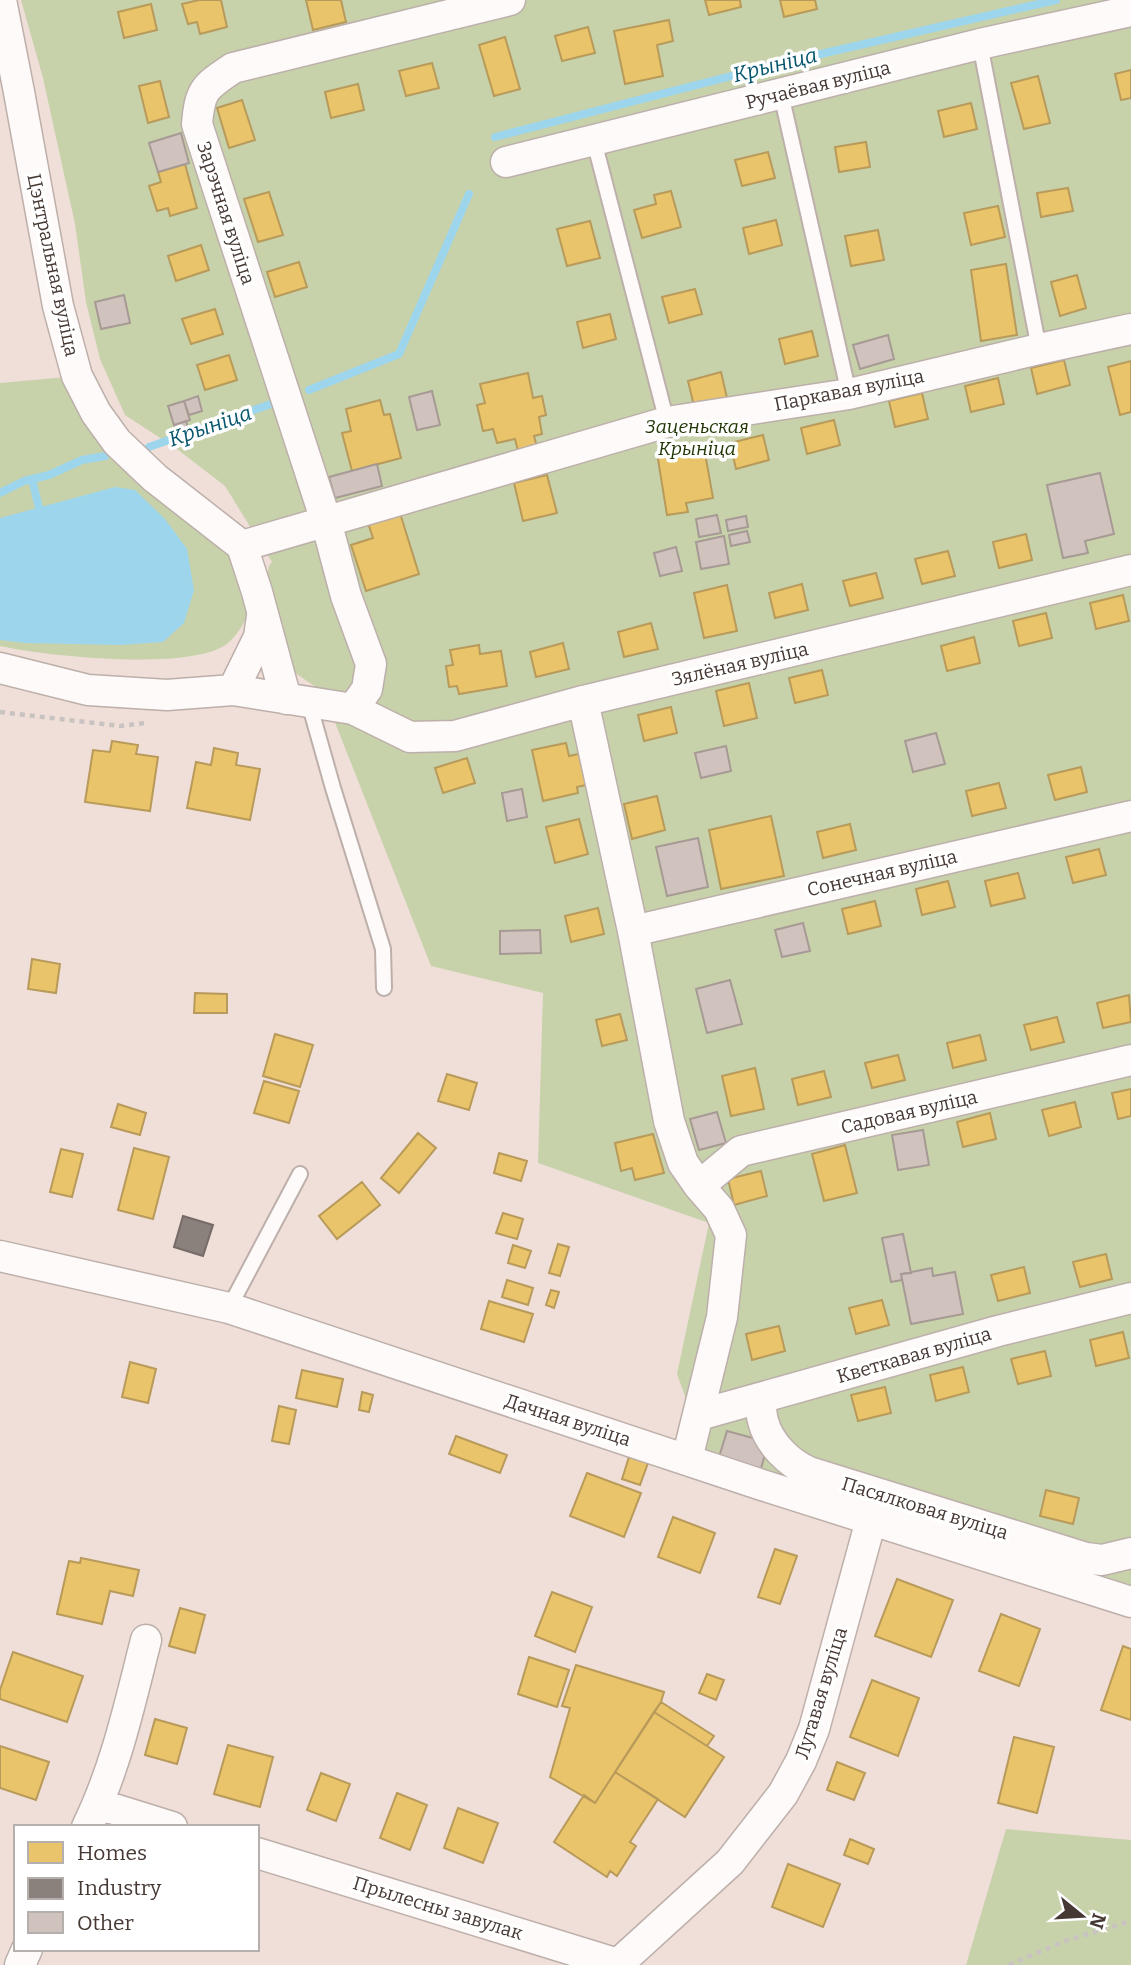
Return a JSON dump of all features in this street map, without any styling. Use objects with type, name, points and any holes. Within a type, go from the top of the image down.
[{"type":"street","name":"Цэнтральная вуліца","points":[[1,0],[58,306],[77,376],[96,413],[117,442],[155,478],[242,546]]},
{"type":"street","name":"Зарэчная вуліца","points":[[326,521],[197,124],[199,102],[206,86],[233,68],[510,0]]},
{"type":"street","name":"Ручаёвая вуліца","points":[[506,162],[981,44],[1131,11]]},
{"type":"street","name":"Паркавая вуліца","points":[[326,521],[667,422],[849,394],[1131,329]]},
{"type":"street","points":[[297,701],[262,616],[242,546],[326,521],[346,596],[371,664],[367,688],[353,709]]},
{"type":"street","name":"Зялёная вуліца","points":[[0,668],[88,690],[167,695],[233,690],[353,709],[410,737],[455,736],[583,701],[1131,570]]},
{"type":"street","points":[[233,690],[259,637],[262,616]]},
{"type":"street","points":[[583,701],[633,931],[669,1121],[683,1163],[719,1209],[731,1235],[722,1317],[687,1459]]},
{"type":"street","name":"Сонечная вуліца","points":[[633,931],[1131,816]]},
{"type":"street","name":"Садовая вуліца","points":[[699,1186],[741,1152],[1131,1060]]},
{"type":"street","name":"Дачная вуліца","points":[[0,1256],[229,1308],[871,1520],[1131,1602]]},
{"type":"street","name":"Кветкавая вуліца","points":[[699,1415],[998,1331],[1131,1298]]},
{"type":"street","name":"Пасялковая вуліца","points":[[760,1398],[763,1423],[778,1449],[795,1465],[809,1472],[1086,1558],[1102,1560],[1131,1553]]},
{"type":"street","name":"Лугавая вуліца","points":[[618,1964],[730,1862],[783,1794],[802,1761],[814,1729],[871,1520]]},
{"type":"street","points":[[145,1640],[126,1721],[92,1815],[159,1825]]},
{"type":"street","name":"Прылесны завулак","points":[[259,1854],[618,1964]]},
{"type":"lane","points":[[981,44],[1039,349]]},
{"type":"lane","points":[[781,94],[849,394]]},
{"type":"lane","points":[[594,141],[667,422]]},
{"type":"lane","points":[[297,701],[333,788],[383,949],[384,988]]},
{"type":"lane","points":[[229,1308],[300,1174]]},
{"type":"path","points":[[1009,1965],[1065,1941],[1131,1921]]},
{"type":"green space","name":"Заценьская Крыніца","points":[[21,0],[1131,0],[1131,1585],[770,1471],[680,1448],[688,1404],[677,1374],[709,1223],[538,1163],[543,993],[431,966],[323,692],[282,664],[267,577],[272,562],[225,486],[177,449],[125,415],[100,359],[86,302],[75,224],[43,78]]},
{"type":"green space","points":[[77,376],[198,513],[257,592],[242,625],[228,643],[210,652],[153,659],[83,657],[0,646],[0,383]]},
{"type":"green space","points":[[1006,1829],[1131,1840],[1131,1965],[966,1965]]},
{"type":"water","points":[[115,487],[135,490],[165,519],[187,549],[194,590],[184,623],[163,642],[121,645],[0,640],[0,518]]},
{"type":"building: Homes","points":[[199,0],[221,0],[227,27],[200,34],[197,22],[188,24],[182,4]]},
{"type":"building: Homes","points":[[306,0],[341,0],[346,22],[313,30]]},
{"type":"building: Homes","points":[[705,0],[740,0],[741,7],[709,15]]},
{"type":"building: Homes","points":[[780,0],[815,0],[817,9],[784,17]]},
{"type":"building: Homes","points":[[151,4],[157,30],[124,38],[118,12]]},
{"type":"building: Homes","points":[[669,20],[673,41],[657,45],[663,76],[625,84],[614,31]]},
{"type":"building: Homes","points":[[588,27],[595,53],[562,61],[555,36]]},
{"type":"building: Homes","points":[[505,37],[520,89],[494,96],[479,45]]},
{"type":"building: Homes","points":[[432,63],[439,88],[406,96],[399,71]]},
{"type":"building: Homes","points":[[1131,70],[1131,98],[1121,100],[1115,74]]},
{"type":"building: Homes","points":[[1038,76],[1050,123],[1024,129],[1011,83]]},
{"type":"building: Homes","points":[[160,81],[169,117],[148,123],[139,86]]},
{"type":"building: Homes","points":[[358,84],[364,110],[331,118],[325,92]]},
{"type":"building: Homes","points":[[242,100],[255,140],[229,148],[217,108]]},
{"type":"building: Homes","points":[[971,103],[977,129],[944,137],[938,111]]},
{"type":"building: Homes","points":[[866,142],[870,167],[839,172],[835,147]]},
{"type":"building: Homes","points":[[768,152],[775,178],[742,186],[735,160]]},
{"type":"building: Homes","points":[[185,164],[197,208],[170,216],[168,208],[157,211],[149,186],[161,182],[158,172]]},
{"type":"building: Homes","points":[[1068,188],[1073,211],[1041,217],[1037,193]]},
{"type":"building: Homes","points":[[671,191],[681,227],[642,238],[634,210],[656,204],[654,195]]},
{"type":"building: Homes","points":[[269,192],[283,235],[258,242],[244,199]]},
{"type":"building: Homes","points":[[998,206],[1005,237],[971,245],[964,213]]},
{"type":"building: Homes","points":[[776,220],[782,245],[749,254],[743,228]]},
{"type":"building: Homes","points":[[590,221],[600,258],[567,266],[557,229]]},
{"type":"building: Homes","points":[[878,230],[884,260],[851,266],[845,236]]},
{"type":"building: Homes","points":[[201,245],[209,270],[176,281],[168,256]]},
{"type":"building: Homes","points":[[299,262],[307,287],[275,297],[267,272]]},
{"type":"building: Homes","points":[[1006,264],[1017,335],[981,341],[971,270]]},
{"type":"building: Homes","points":[[1077,275],[1086,308],[1060,316],[1051,282]]},
{"type":"building: Homes","points":[[695,289],[702,314],[669,323],[662,297]]},
{"type":"building: Homes","points":[[215,309],[223,334],[191,344],[182,319]]},
{"type":"building: Homes","points":[[610,314],[616,339],[583,348],[577,322]]},
{"type":"building: Homes","points":[[812,331],[818,356],[785,364],[779,339]]},
{"type":"building: Homes","points":[[229,355],[237,380],[205,390],[197,365]]},
{"type":"building: Homes","points":[[1064,360],[1070,385],[1037,394],[1031,368]]},
{"type":"building: Homes","points":[[1131,361],[1131,412],[1120,415],[1108,367]]},
{"type":"building: Homes","points":[[721,372],[727,398],[694,406],[688,381]]},
{"type":"building: Homes","points":[[528,373],[533,398],[542,396],[546,415],[539,417],[542,434],[534,436],[537,447],[518,451],[515,439],[497,443],[493,429],[483,431],[477,405],[485,403],[480,384]]},
{"type":"building: Homes","points":[[998,378],[1004,404],[971,412],[965,386]]},
{"type":"building: Homes","points":[[922,393],[928,419],[895,427],[889,401]]},
{"type":"building: Homes","points":[[380,400],[384,415],[390,414],[401,458],[352,471],[342,433],[351,431],[346,409]]},
{"type":"building: Homes","points":[[834,420],[840,445],[807,454],[801,428]]},
{"type":"building: Homes","points":[[763,435],[769,460],[736,469],[730,443]]},
{"type":"building: Homes","points":[[688,448],[689,456],[705,453],[713,498],[686,503],[688,512],[667,515],[657,453]]},
{"type":"building: Homes","points":[[547,475],[557,513],[523,521],[514,483]]},
{"type":"building: Homes","points":[[399,510],[419,574],[366,591],[351,545],[373,538],[367,520]]},
{"type":"building: Homes","points":[[1026,534],[1032,560],[999,568],[993,542]]},
{"type":"building: Homes","points":[[948,551],[955,576],[922,584],[915,559]]},
{"type":"building: Homes","points":[[876,573],[883,598],[850,606],[843,581]]},
{"type":"building: Homes","points":[[802,584],[808,610],[775,618],[769,593]]},
{"type":"building: Homes","points":[[727,585],[737,631],[704,638],[694,593]]},
{"type":"building: Homes","points":[[1123,595],[1129,621],[1096,629],[1090,603]]},
{"type":"building: Homes","points":[[1046,613],[1052,638],[1019,646],[1013,621]]},
{"type":"building: Homes","points":[[651,623],[658,649],[624,657],[618,632]]},
{"type":"building: Homes","points":[[974,637],[980,663],[947,671],[941,646]]},
{"type":"building: Homes","points":[[563,643],[569,669],[536,677],[530,652]]},
{"type":"building: Homes","points":[[479,645],[480,654],[501,651],[507,686],[459,694],[457,686],[449,687],[446,666],[453,665],[450,650]]},
{"type":"building: Homes","points":[[822,670],[828,695],[795,703],[789,678]]},
{"type":"building: Homes","points":[[749,683],[757,718],[724,726],[716,691]]},
{"type":"building: Homes","points":[[671,707],[677,733],[644,741],[638,715]]},
{"type":"building: Homes","points":[[112,741],[138,745],[136,754],[158,757],[150,811],[85,802],[93,750],[110,752]]},
{"type":"building: Homes","points":[[566,743],[569,756],[579,754],[586,785],[577,787],[578,793],[543,801],[532,750]]},
{"type":"building: Homes","points":[[214,748],[238,753],[236,765],[260,769],[250,820],[187,808],[196,762],[211,765]]},
{"type":"building: Homes","points":[[467,758],[475,783],[443,793],[435,768]]},
{"type":"building: Homes","points":[[1081,767],[1087,792],[1055,800],[1048,775]]},
{"type":"building: Homes","points":[[999,783],[1006,808],[972,816],[966,791]]},
{"type":"building: Homes","points":[[657,796],[665,830],[632,839],[624,804]]},
{"type":"building: Homes","points":[[771,816],[784,876],[721,889],[709,830]]},
{"type":"building: Homes","points":[[579,819],[588,854],[555,863],[546,827]]},
{"type":"building: Homes","points":[[850,824],[856,850],[823,858],[817,832]]},
{"type":"building: Homes","points":[[1099,849],[1106,875],[1073,883],[1066,857]]},
{"type":"building: Homes","points":[[1018,873],[1025,898],[991,906],[985,881]]},
{"type":"building: Homes","points":[[948,881],[955,907],[922,915],[916,889]]},
{"type":"building: Homes","points":[[875,901],[881,926],[848,934],[842,909]]},
{"type":"building: Homes","points":[[598,908],[604,934],[571,942],[565,916]]},
{"type":"building: Homes","points":[[32,959],[60,964],[56,993],[28,989]]},
{"type":"building: Homes","points":[[195,993],[227,994],[227,1013],[194,1013]]},
{"type":"building: Homes","points":[[1129,995],[1131,1022],[1103,1028],[1097,1003]]},
{"type":"building: Homes","points":[[620,1014],[627,1040],[602,1046],[596,1020]]},
{"type":"building: Homes","points":[[1057,1017],[1064,1042],[1031,1050],[1024,1025]]},
{"type":"building: Homes","points":[[275,1034],[313,1045],[300,1087],[263,1076]]},
{"type":"building: Homes","points":[[980,1035],[986,1060],[953,1068],[947,1043]]},
{"type":"building: Homes","points":[[898,1055],[905,1080],[872,1088],[865,1063]]},
{"type":"building: Homes","points":[[755,1068],[764,1109],[731,1116],[722,1076]]},
{"type":"building: Homes","points":[[824,1071],[831,1097],[798,1105],[792,1079]]},
{"type":"building: Homes","points":[[447,1074],[477,1083],[469,1110],[438,1101]]},
{"type":"building: Homes","points":[[264,1081],[299,1091],[289,1123],[254,1113]]},
{"type":"building: Homes","points":[[1131,1089],[1131,1116],[1118,1119],[1112,1093]]},
{"type":"building: Homes","points":[[1075,1102],[1081,1127],[1049,1136],[1042,1110]]},
{"type":"building: Homes","points":[[118,1104],[146,1113],[140,1135],[111,1127]]},
{"type":"building: Homes","points":[[990,1113],[996,1139],[963,1147],[957,1122]]},
{"type":"building: Homes","points":[[418,1133],[436,1148],[399,1193],[381,1178]]},
{"type":"building: Homes","points":[[653,1134],[664,1173],[635,1180],[632,1168],[621,1171],[615,1143]]},
{"type":"building: Homes","points":[[845,1145],[857,1193],[824,1201],[812,1154]]},
{"type":"building: Homes","points":[[134,1148],[169,1157],[153,1219],[118,1210]]},
{"type":"building: Homes","points":[[61,1149],[83,1154],[72,1197],[50,1192]]},
{"type":"building: Homes","points":[[499,1153],[527,1161],[521,1181],[494,1173]]},
{"type":"building: Homes","points":[[761,1171],[767,1196],[734,1205],[728,1179]]},
{"type":"building: Homes","points":[[362,1182],[380,1205],[337,1239],[319,1216]]},
{"type":"building: Homes","points":[[503,1213],[523,1219],[517,1239],[496,1233]]},
{"type":"building: Homes","points":[[558,1244],[569,1247],[560,1276],[549,1273]]},
{"type":"building: Homes","points":[[513,1245],[531,1251],[525,1268],[508,1263]]},
{"type":"building: Homes","points":[[1106,1254],[1112,1279],[1080,1287],[1073,1262]]},
{"type":"building: Homes","points":[[1024,1267],[1030,1293],[998,1301],[991,1275]]},
{"type":"building: Homes","points":[[507,1280],[533,1288],[528,1305],[502,1297]]},
{"type":"building: Homes","points":[[551,1290],[559,1292],[554,1308],[546,1305]]},
{"type":"building: Homes","points":[[882,1300],[889,1325],[856,1334],[849,1308]]},
{"type":"building: Homes","points":[[489,1301],[533,1314],[524,1342],[481,1329]]},
{"type":"building: Homes","points":[[779,1326],[785,1351],[752,1360],[746,1334]]},
{"type":"building: Homes","points":[[1123,1332],[1129,1358],[1096,1366],[1090,1340]]},
{"type":"building: Homes","points":[[1045,1351],[1051,1376],[1018,1384],[1011,1359]]},
{"type":"building: Homes","points":[[130,1362],[156,1369],[148,1403],[122,1397]]},
{"type":"building: Homes","points":[[963,1367],[969,1392],[936,1401],[930,1375]]},
{"type":"building: Homes","points":[[302,1370],[343,1379],[337,1407],[296,1398]]},
{"type":"building: Homes","points":[[885,1387],[891,1413],[858,1421],[851,1395]]},
{"type":"building: Homes","points":[[362,1392],[373,1395],[369,1412],[359,1410]]},
{"type":"building: Homes","points":[[279,1406],[296,1410],[289,1444],[272,1441]]},
{"type":"building: Homes","points":[[456,1436],[507,1455],[500,1473],[449,1454]]},
{"type":"building: Homes","points":[[629,1457],[648,1463],[640,1485],[622,1479]]},
{"type":"building: Homes","points":[[587,1473],[641,1493],[624,1537],[570,1516]]},
{"type":"building: Homes","points":[[1046,1490],[1079,1498],[1073,1524],[1040,1516]]},
{"type":"building: Homes","points":[[673,1517],[715,1533],[700,1573],[658,1557]]},
{"type":"building: Homes","points":[[775,1549],[797,1556],[780,1604],[758,1597]]},
{"type":"building: Homes","points":[[81,1558],[139,1570],[133,1596],[110,1591],[102,1624],[57,1614],[69,1561],[80,1563]]},
{"type":"building: Homes","points":[[897,1579],[953,1600],[931,1657],[875,1636]]},
{"type":"building: Homes","points":[[552,1592],[592,1607],[575,1652],[535,1636]]},
{"type":"building: Homes","points":[[180,1608],[205,1615],[195,1653],[169,1646]]},
{"type":"building: Homes","points":[[1001,1614],[1040,1629],[1019,1686],[979,1671]]},
{"type":"building: Homes","points":[[1123,1646],[1131,1649],[1131,1720],[1101,1710]]},
{"type":"building: Homes","points":[[13,1652],[83,1676],[67,1722],[0,1699],[0,1690]]},
{"type":"building: Homes","points":[[529,1657],[569,1670],[557,1707],[518,1694]]},
{"type":"building: Homes","points":[[576,1665],[664,1692],[661,1702],[595,1803],[550,1777],[570,1708],[562,1706]]},
{"type":"building: Homes","points":[[707,1674],[724,1680],[716,1700],[699,1693]]},
{"type":"building: Homes","points":[[872,1680],[919,1698],[898,1756],[850,1737]]},
{"type":"building: Homes","points":[[661,1702],[714,1736],[707,1746],[654,1712]]},
{"type":"building: Homes","points":[[654,1712],[724,1757],[685,1817],[615,1772]]},
{"type":"building: Homes","points":[[155,1719],[187,1728],[177,1764],[145,1755]]},
{"type":"building: Homes","points":[[1014,1737],[1054,1747],[1037,1813],[998,1803]]},
{"type":"building: Homes","points":[[228,1745],[273,1757],[260,1807],[214,1794]]},
{"type":"building: Homes","points":[[0,1746],[49,1762],[36,1800],[0,1788]]},
{"type":"building: Homes","points":[[837,1762],[865,1773],[854,1800],[827,1790]]},
{"type":"building: Homes","points":[[615,1772],[658,1799],[630,1842],[636,1846],[617,1876],[610,1871],[607,1877],[554,1842],[584,1795],[595,1803]]},
{"type":"building: Homes","points":[[321,1773],[350,1784],[336,1821],[307,1810]]},
{"type":"building: Homes","points":[[397,1793],[427,1805],[410,1850],[380,1838]]},
{"type":"building: Homes","points":[[458,1808],[498,1823],[483,1863],[444,1848]]},
{"type":"building: Homes","points":[[850,1839],[874,1849],[868,1864],[844,1855]]},
{"type":"building: Homes","points":[[788,1864],[840,1884],[823,1927],[772,1907]]},
{"type":"building: Industry","points":[[183,1216],[213,1225],[203,1256],[174,1247]]},
{"type":"building: Other","points":[[181,133],[189,163],[158,172],[149,143]]},
{"type":"building: Other","points":[[124,295],[130,323],[101,329],[95,302]]},
{"type":"building: Other","points":[[888,335],[894,359],[860,369],[853,345]]},
{"type":"building: Other","points":[[432,391],[440,425],[417,430],[409,397]]},
{"type":"building: Other","points":[[198,396],[202,411],[189,415],[184,401]]},
{"type":"building: Other","points":[[184,401],[190,420],[174,425],[168,406]]},
{"type":"building: Other","points":[[186,421],[189,431],[178,434],[174,425]]},
{"type":"building: Other","points":[[377,464],[382,486],[335,498],[329,477]]},
{"type":"building: Other","points":[[1100,473],[1114,534],[1085,541],[1088,553],[1063,558],[1047,485]]},
{"type":"building: Other","points":[[717,515],[721,533],[699,537],[696,519]]},
{"type":"building: Other","points":[[746,516],[748,527],[728,531],[726,520]]},
{"type":"building: Other","points":[[747,531],[750,542],[731,546],[729,535]]},
{"type":"building: Other","points":[[724,536],[729,564],[701,569],[696,542]]},
{"type":"building: Other","points":[[676,547],[682,571],[660,576],[654,553]]},
{"type":"building: Other","points":[[936,733],[945,764],[913,772],[905,741]]},
{"type":"building: Other","points":[[726,746],[731,771],[701,778],[695,753]]},
{"type":"building: Other","points":[[522,789],[527,817],[507,821],[502,793]]},
{"type":"building: Other","points":[[698,838],[708,887],[667,896],[656,847]]},
{"type":"building: Other","points":[[803,923],[810,951],[782,957],[775,930]]},
{"type":"building: Other","points":[[540,930],[541,953],[500,954],[500,931]]},
{"type":"building: Other","points":[[730,980],[742,1024],[707,1033],[696,989]]},
{"type":"building: Other","points":[[717,1112],[726,1143],[699,1150],[690,1119]]},
{"type":"building: Other","points":[[923,1130],[929,1165],[898,1170],[892,1135]]},
{"type":"building: Other","points":[[903,1234],[911,1273],[901,1274],[902,1280],[891,1282],[882,1238]]},
{"type":"building: Other","points":[[932,1268],[933,1276],[955,1272],[963,1314],[911,1324],[901,1274]]},
{"type":"building: Other","points":[[727,1431],[768,1442],[761,1469],[719,1457]]},
{"type":"waterway","name":"Крыніца","points":[[495,137],[786,62],[1056,0]]},
{"type":"waterway","name":"Крыніца","points":[[309,390],[399,354],[469,194]]},
{"type":"waterway","name":"Крыніца","points":[[149,447],[271,404]]},
{"type":"waterway","name":"Крыніца","points":[[0,493],[24,481],[49,475],[82,460],[105,456]]},
{"type":"waterway","points":[[32,479],[39,508]]}]
